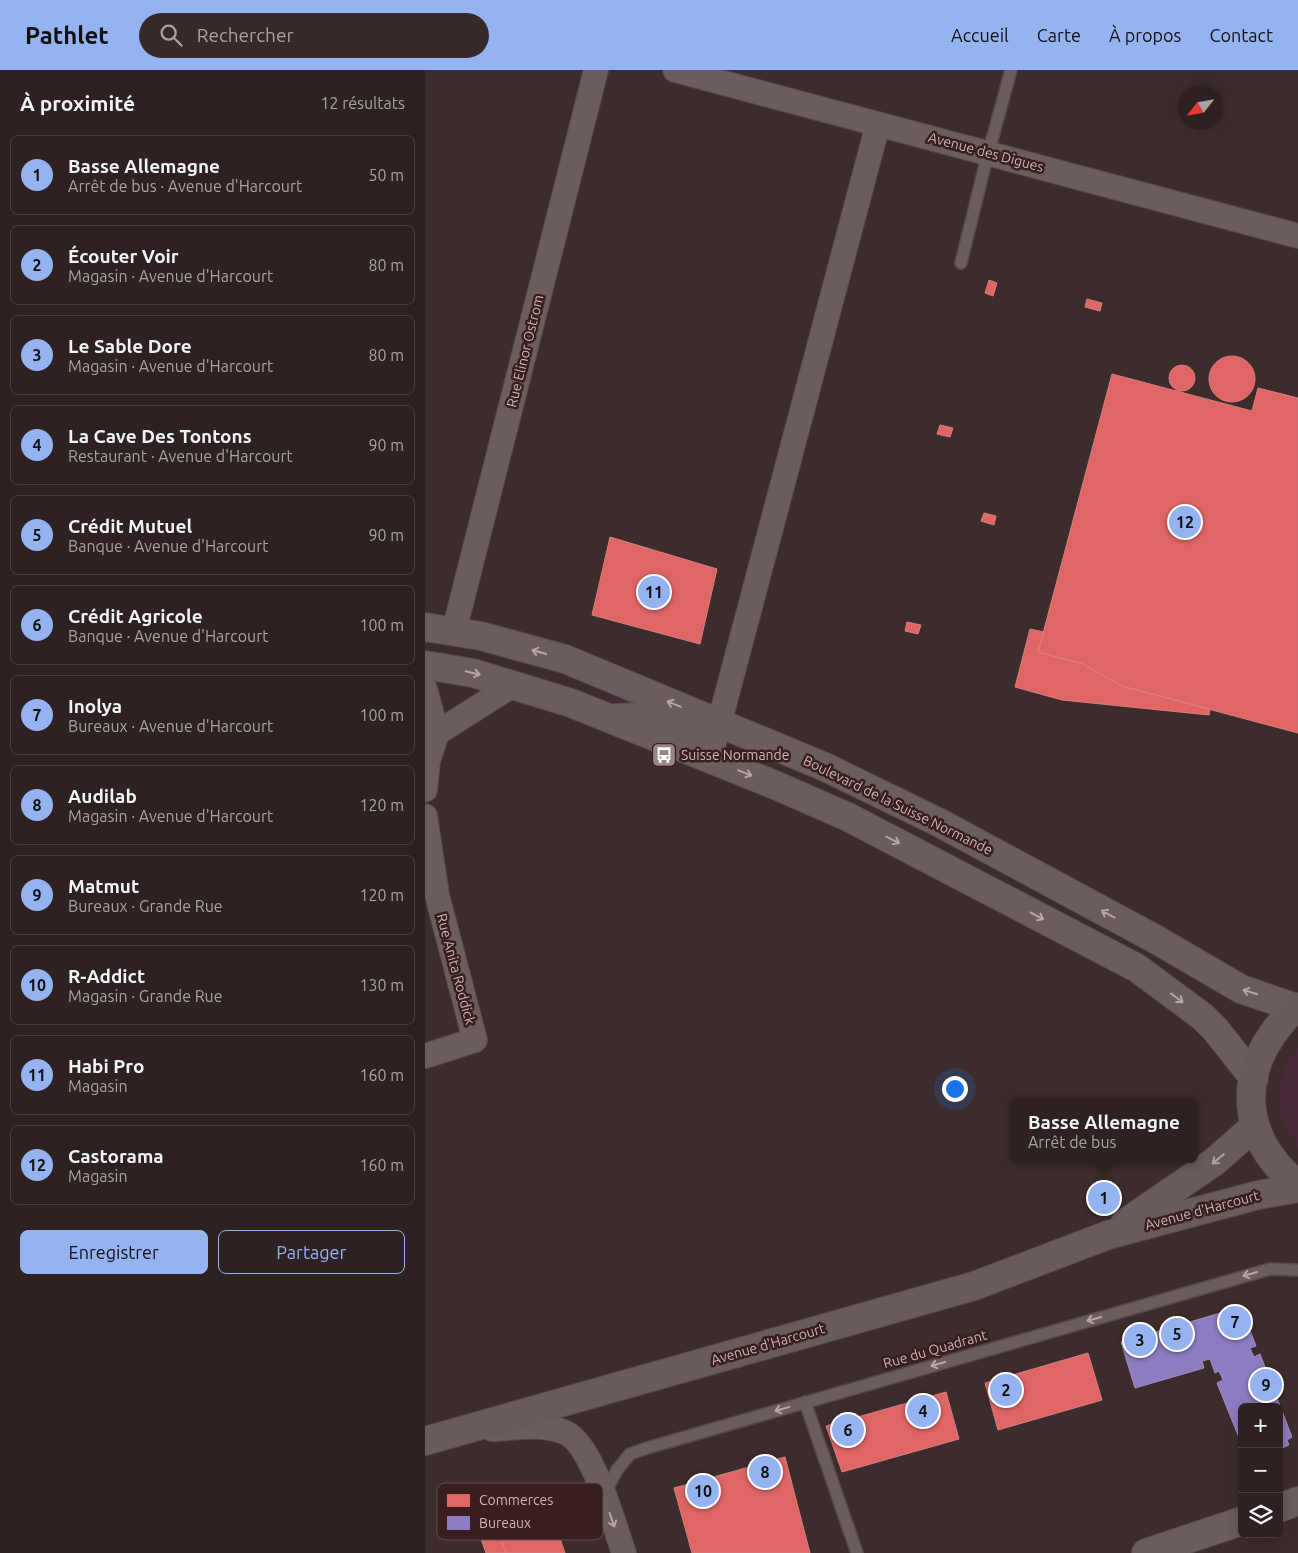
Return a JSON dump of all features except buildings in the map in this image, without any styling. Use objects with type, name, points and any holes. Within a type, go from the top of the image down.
[{"type":"main road","points":[[1297,1007],[1278,1026],[1263,1048],[1254,1078],[1251,1100],[1255,1126],[1266,1152],[1283,1173],[1298,1187]]},
{"type":"main road","name":"Avenue d'Harcourt","points":[[1108,1235],[1214,1162],[1255,1126]]},
{"type":"main road","name":"Avenue d'Harcourt","points":[[425,1441],[973,1286],[1108,1235],[1258,1195],[1298,1187]]},
{"type":"street","name":"Rue Elinor Ostrom","points":[[454,631],[596,70]]},
{"type":"street","name":"Avenue des Digues","points":[[675,70],[1298,236]]},
{"type":"street","points":[[603,716],[638,715],[714,744],[878,124]]},
{"type":"street","name":"Boulevard de la Suisse Normande","points":[[425,627],[481,636],[565,659],[825,767],[940,823],[1157,940],[1241,989],[1297,1007]]},
{"type":"street","points":[[425,665],[473,673],[571,703],[775,785],[848,817],[1137,968],[1203,1017],[1215,1029],[1254,1078]]},
{"type":"street","points":[[437,733],[513,685]]},
{"type":"street","points":[[425,689],[437,733],[427,761],[425,790]]},
{"type":"street","name":"Rue Anita Roddick","points":[[425,816],[437,895],[475,1040],[425,1056]]},
{"type":"street","points":[[463,1431],[540,1426],[566,1432],[581,1446],[593,1464],[599,1483]]},
{"type":"street","points":[[603,1495],[624,1553]]},
{"type":"street","points":[[1283,1508],[1298,1501]]},
{"type":"street","points":[[1283,1510],[1298,1510]]},
{"type":"street","points":[[1162,1550],[1238,1522]]},
{"type":"lane","points":[[961,262],[1011,70]]},
{"type":"lane","name":"Rue du Quadrant","points":[[603,1495],[617,1470],[630,1454],[1270,1269],[1298,1270]]},
{"type":"lane","points":[[805,1402],[857,1553]]},
{"type":"shaded area","points":[[612,692],[708,732],[607,705]]},
{"type":"shaded area","points":[[1298,1046],[1298,1150],[1287,1134],[1279,1099],[1285,1065]]},
{"type":"place","name":"Castorama","points":[[1185,522]]},
{"type":"place","name":"Habi Pro","points":[[654,592]]},
{"type":"place","name":"Suisse Normande","points":[[664,755]]},
{"type":"place","name":"Basse Allemagne","points":[[1104,1198]]},
{"type":"place","name":"Inolya","points":[[1235,1322]]},
{"type":"place","name":"Crédit Mutuel","points":[[1177,1334]]},
{"type":"place","name":"Le Sable Dore","points":[[1140,1340]]},
{"type":"place","name":"Matmut","points":[[1266,1385]]},
{"type":"place","name":"Écouter Voir","points":[[1006,1390]]},
{"type":"place","name":"La Cave Des Tontons","points":[[923,1411]]},
{"type":"place","name":"Crédit Agricole","points":[[848,1430]]},
{"type":"place","name":"Audilab","points":[[765,1472]]},
{"type":"place","name":"R-Addict","points":[[703,1491]]}]
